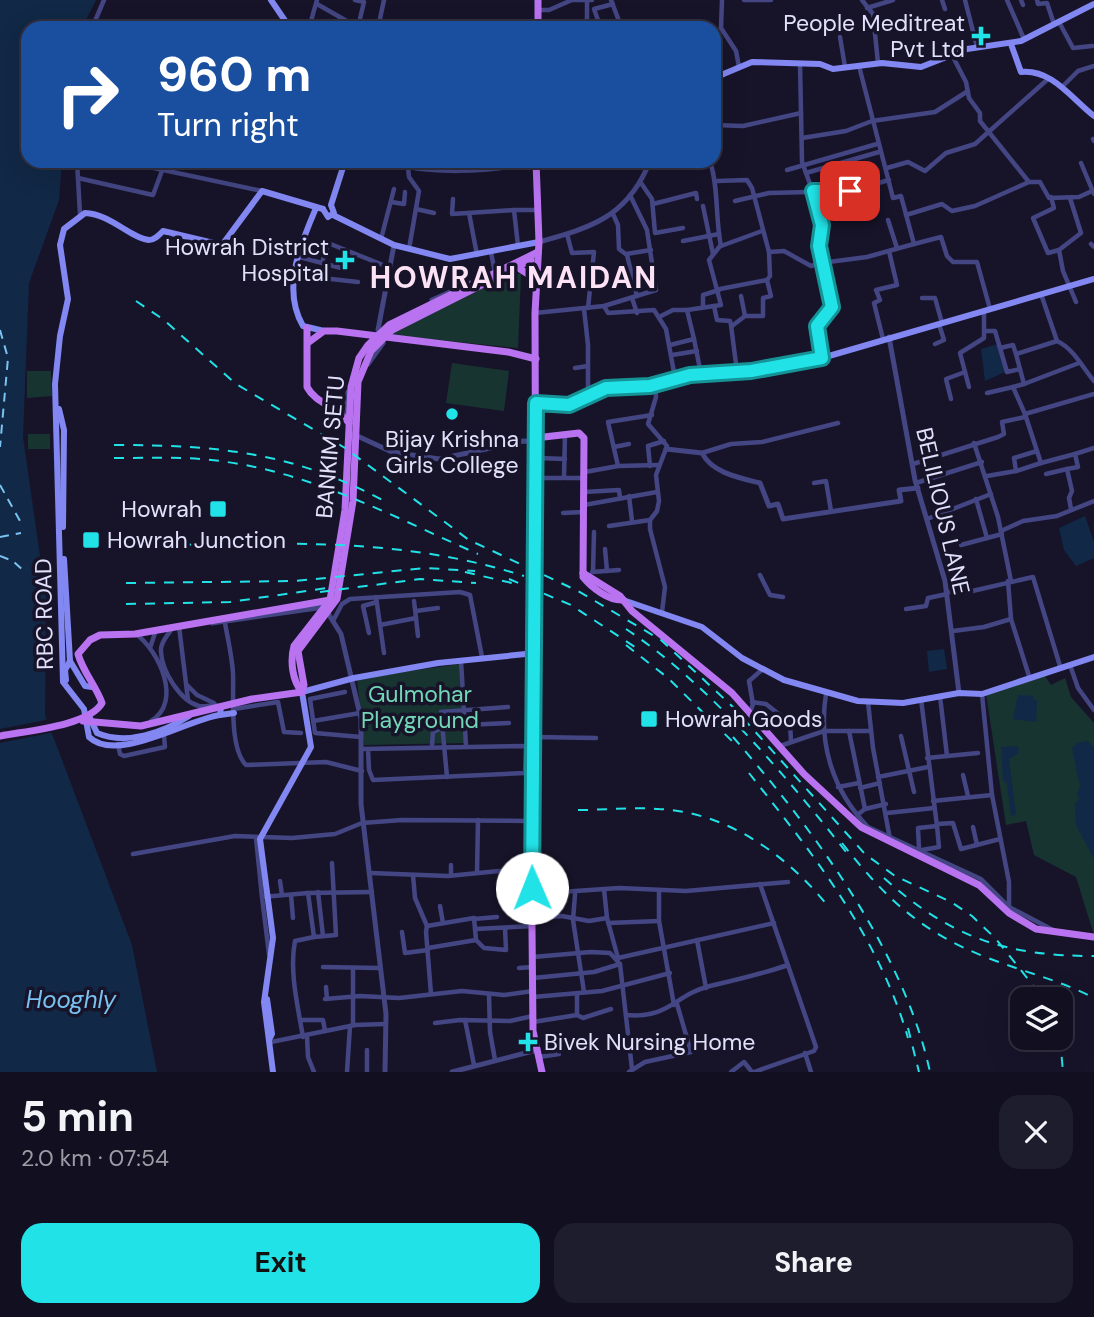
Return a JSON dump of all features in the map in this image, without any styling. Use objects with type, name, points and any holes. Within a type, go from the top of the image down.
[{"type":"main road","points":[[271,0],[285,21]]},
{"type":"main road","points":[[538,0],[538,21]]},
{"type":"main road","points":[[721,75],[752,62],[800,62],[820,64],[833,69],[878,63],[921,67],[977,48],[1011,44],[1094,4]]},
{"type":"main road","points":[[1011,44],[1021,72],[1035,70],[1062,87],[1094,116]]},
{"type":"main road","points":[[331,205],[343,168]]},
{"type":"main road","points":[[536,168],[539,242],[535,313],[536,653],[532,693],[531,821],[533,1019],[542,1072]]},
{"type":"main road","points":[[80,214],[97,214],[147,239],[156,238],[163,231],[222,245],[267,192],[319,209],[326,216],[333,215],[394,245],[450,259],[539,242]]},
{"type":"main road","points":[[331,205],[319,209],[296,256],[295,275],[299,316],[307,328],[309,342],[305,380],[311,395],[338,410],[349,423]]},
{"type":"main road","points":[[331,205],[335,209],[333,215]]},
{"type":"main road","name":"RBC ROAD","points":[[80,214],[64,229],[60,245],[68,299],[60,336],[57,380],[61,675],[64,685],[84,709],[89,737],[101,744],[118,744]]},
{"type":"main road","name":"BANKIM SETU","points":[[301,688],[292,654],[294,646],[330,600],[345,510],[351,387],[359,358],[368,345],[389,326],[467,290],[477,280],[517,267],[538,254]]},
{"type":"main road","name":"BANKIM SETU","points":[[301,688],[298,651],[337,599],[353,501],[358,382],[371,351],[392,330],[538,254]]},
{"type":"main road","points":[[517,267],[531,276],[536,285]]},
{"type":"main road","points":[[536,403],[569,405],[606,388],[655,384],[701,374],[737,372],[822,358],[1094,279]]},
{"type":"main road","points":[[307,328],[508,352],[536,359]]},
{"type":"main road","points":[[309,342],[324,331]]},
{"type":"main road","name":"RBC ROAD","points":[[57,380],[60,417],[64,430],[65,577],[70,661],[65,670],[67,682],[85,705],[94,730],[99,735],[122,738],[157,732],[195,712]]},
{"type":"main road","points":[[535,440],[579,433],[584,438],[583,573],[591,586],[617,601],[623,600],[702,627],[743,658],[784,680],[826,694],[868,702],[903,703],[940,696],[982,694],[1029,676],[1094,657]]},
{"type":"main road","points":[[0,736],[72,722],[98,710],[102,703],[92,687],[79,654],[82,647],[100,635],[135,634],[203,620],[330,600]]},
{"type":"main road","points":[[623,600],[732,692],[780,746],[854,817],[890,839],[979,884],[1009,913],[1036,929],[1094,937]]},
{"type":"main road","points":[[72,722],[141,726],[195,712],[234,709],[301,688],[354,678],[482,657],[536,653]]},
{"type":"main road","points":[[70,661],[85,686],[92,687]]},
{"type":"main road","points":[[272,1072],[272,1034],[267,999],[272,934],[260,839],[308,752],[310,740],[301,688]]},
{"type":"main road","points":[[118,744],[164,736],[219,709]]},
{"type":"street","points":[[95,21],[104,0]]},
{"type":"street","points":[[355,0],[364,1],[360,21]]},
{"type":"street","points":[[380,21],[384,0]]},
{"type":"street","points":[[538,10],[592,0]]},
{"type":"street","points":[[722,0],[721,28],[736,51],[739,66]]},
{"type":"street","points":[[744,0],[771,0]]},
{"type":"street","points":[[862,0],[873,14],[878,63]]},
{"type":"street","points":[[867,8],[893,0]]},
{"type":"street","points":[[942,0],[945,9]]},
{"type":"street","points":[[965,0],[977,48]]},
{"type":"street","points":[[1007,0],[1024,39]]},
{"type":"street","points":[[1037,0],[1038,4],[1047,3],[1056,23],[1073,48],[1076,50],[1092,46]]},
{"type":"street","points":[[1083,0],[1086,8]]},
{"type":"street","points":[[584,21],[587,20],[587,1]]},
{"type":"street","points":[[311,21],[317,2],[348,21]]},
{"type":"street","points":[[598,21],[594,9],[612,2],[619,21]]},
{"type":"street","points":[[840,37],[845,67]]},
{"type":"street","points":[[952,55],[980,114],[980,121],[1029,182]]},
{"type":"street","points":[[800,62],[805,170],[822,225],[819,246],[821,263],[832,307],[817,326],[822,358]]},
{"type":"street","points":[[859,64],[879,152],[887,168],[892,198],[901,196],[914,244]]},
{"type":"street","points":[[1062,87],[1078,71],[1094,66]]},
{"type":"street","points":[[887,168],[908,162],[925,171],[946,153],[975,144],[1048,79]]},
{"type":"street","points":[[802,138],[846,131],[872,121],[935,112],[968,91]]},
{"type":"street","points":[[721,125],[743,126],[801,113]]},
{"type":"street","points":[[805,170],[877,144]]},
{"type":"street","points":[[787,170],[805,170],[879,152]]},
{"type":"street","points":[[906,215],[942,204],[952,211],[975,206],[1029,182],[1040,181],[1049,198],[1070,198],[1093,192],[1081,163]]},
{"type":"street","points":[[1086,172],[1093,167]]},
{"type":"street","points":[[77,168],[80,214]]},
{"type":"street","points":[[78,178],[153,195],[163,168],[267,192]]},
{"type":"street","points":[[408,168],[409,177],[419,187],[409,249]]},
{"type":"street","points":[[416,168],[486,168]]},
{"type":"street","points":[[539,242],[603,221],[613,214],[641,183],[647,168]]},
{"type":"street","points":[[712,168],[717,181],[715,209],[721,246]]},
{"type":"street","points":[[717,181],[747,180],[769,252],[770,276],[767,280],[771,296],[763,298],[763,316],[745,316],[732,327]]},
{"type":"street","points":[[735,201],[813,191],[838,192],[889,180]]},
{"type":"street","points":[[641,183],[653,204],[655,233],[683,228]]},
{"type":"street","points":[[381,240],[394,189]]},
{"type":"street","points":[[391,202],[404,204],[405,192]]},
{"type":"street","points":[[838,192],[842,205]]},
{"type":"street","points":[[653,204],[696,193],[697,199]]},
{"type":"street","points":[[535,313],[604,306],[656,290],[643,216],[630,195]]},
{"type":"street","points":[[1051,197],[1054,208],[1033,218],[1048,253],[1059,250],[1081,233],[1070,198]]},
{"type":"street","points":[[453,199],[452,214],[537,209]]},
{"type":"street","points":[[703,206],[713,255]]},
{"type":"street","points":[[416,209],[433,213]]},
{"type":"street","points":[[514,210],[518,246]]},
{"type":"street","points":[[469,213],[477,255]]},
{"type":"street","points":[[613,214],[618,225],[619,249],[626,254],[637,313]]},
{"type":"street","points":[[888,220],[897,248]]},
{"type":"street","points":[[659,317],[673,310],[722,304],[709,260],[721,246],[762,231]]},
{"type":"street","points":[[567,234],[572,253],[594,253],[586,308],[588,397]]},
{"type":"street","points":[[683,242],[719,234]]},
{"type":"street","points":[[769,252],[784,251],[811,266],[889,251],[941,237],[947,256],[953,262],[977,262],[987,310],[982,341],[960,351],[969,387]]},
{"type":"street","points":[[323,262],[328,243],[388,267]]},
{"type":"street","points":[[378,330],[394,245]]},
{"type":"street","points":[[626,254],[651,250]]},
{"type":"street","points":[[1059,250],[1068,286],[1076,302]]},
{"type":"street","points":[[886,338],[874,303],[880,300],[876,290],[897,285],[889,251]]},
{"type":"street","points":[[491,252],[496,274]]},
{"type":"street","points":[[296,256],[345,269],[353,253]]},
{"type":"street","points":[[295,275],[358,282]]},
{"type":"street","points":[[477,280],[454,289],[378,330],[371,337],[354,369],[346,400],[347,431],[392,452],[439,459],[535,440]]},
{"type":"street","points":[[703,306],[703,295],[719,289],[767,280]]},
{"type":"street","points":[[1041,294],[1057,341],[1068,347],[1094,381]]},
{"type":"street","points":[[741,296],[745,316]]},
{"type":"street","points":[[922,298],[935,298],[944,340],[935,344]]},
{"type":"street","points":[[714,305],[716,320],[730,321],[737,372]]},
{"type":"street","points":[[604,306],[608,313],[654,310],[670,345],[675,379]]},
{"type":"street","points":[[687,310],[701,374]]},
{"type":"street","points":[[359,436],[360,385],[367,366],[387,338],[378,330]]},
{"type":"street","points":[[985,331],[995,331],[1007,372],[1020,369]]},
{"type":"street","name":"BELILIOUS LANE","points":[[886,338],[917,486],[947,593],[959,694]]},
{"type":"street","points":[[670,345],[694,339]]},
{"type":"street","points":[[1016,354],[1057,341]]},
{"type":"street","points":[[1000,348],[1013,345],[1024,384]]},
{"type":"street","points":[[672,355],[697,351]]},
{"type":"street","points":[[987,393],[1024,384],[1079,363]]},
{"type":"street","points":[[575,368],[588,366]]},
{"type":"street","points":[[951,399],[946,379],[965,372]]},
{"type":"street","points":[[655,384],[656,397],[649,425],[664,441],[666,449],[659,465],[657,511],[650,520],[665,587],[662,612]]},
{"type":"street","points":[[1013,387],[1041,463]]},
{"type":"street","points":[[913,464],[1002,435],[1002,422],[1094,394]]},
{"type":"street","points":[[618,466],[608,422],[652,415]]},
{"type":"street","points":[[666,449],[702,453],[731,444],[762,442],[838,423]]},
{"type":"street","points":[[535,440],[538,450],[538,478],[564,478],[565,434]]},
{"type":"street","points":[[524,441],[535,440]]},
{"type":"street","points":[[650,466],[648,446],[664,441]]},
{"type":"street","points":[[614,447],[629,443]]},
{"type":"street","points":[[974,443],[987,476],[1001,532],[1009,581],[1011,619],[1029,676]]},
{"type":"street","points":[[987,476],[1016,471],[1094,448]]},
{"type":"street","points":[[1016,471],[1014,458],[1037,451]]},
{"type":"street","points":[[702,453],[706,461],[728,475],[760,482],[769,506],[778,504],[783,519],[901,501],[899,491],[982,462]]},
{"type":"street","points":[[1046,474],[1077,467],[1076,454]]},
{"type":"street","points":[[538,458],[565,459]]},
{"type":"street","points":[[566,478],[618,466],[659,465]]},
{"type":"street","points":[[1067,469],[1072,491],[1069,498],[1071,509]]},
{"type":"street","points":[[814,483],[826,481],[831,511]]},
{"type":"street","points":[[584,492],[619,490],[620,498]]},
{"type":"street","points":[[563,513],[620,498],[657,492]]},
{"type":"street","points":[[927,519],[991,494]]},
{"type":"street","points":[[629,496],[632,521]]},
{"type":"street","points":[[976,499],[987,537]]},
{"type":"street","points":[[961,545],[1001,532],[1023,521],[1050,518],[1094,501]]},
{"type":"street","points":[[609,526],[650,520]]},
{"type":"street","points":[[593,572],[594,533]]},
{"type":"street","points":[[605,549],[607,571]]},
{"type":"street","points":[[583,573],[619,570]]},
{"type":"street","points":[[760,575],[768,593],[783,597]]},
{"type":"street","points":[[906,609],[926,606],[928,597],[968,592],[1033,577],[1060,666]]},
{"type":"street","points":[[334,619],[342,604],[350,599],[377,599],[443,591],[470,595],[482,657]]},
{"type":"street","points":[[377,599],[384,653]]},
{"type":"street","points":[[369,633],[363,606],[377,599]]},
{"type":"street","points":[[414,601],[418,636]]},
{"type":"street","points":[[219,709],[188,701],[176,689],[161,653],[163,642],[179,625],[225,623],[324,607],[334,619],[354,678],[361,737],[373,780],[526,773],[526,746],[365,749]]},
{"type":"street","points":[[416,611],[438,608]]},
{"type":"street","points":[[380,625],[416,618]]},
{"type":"street","points":[[953,632],[1011,619]]},
{"type":"street","points":[[225,623],[236,742],[246,765],[326,762],[362,772]]},
{"type":"street","points":[[179,625],[188,701]]},
{"type":"street","points":[[150,648],[157,629]]},
{"type":"street","points":[[135,634],[150,648],[163,674],[168,695],[158,717],[141,726]]},
{"type":"street","points":[[461,660],[466,746]]},
{"type":"street","points":[[1069,664],[1080,692],[1094,710]]},
{"type":"street","points":[[750,713],[752,702],[749,681],[763,669]]},
{"type":"street","points":[[187,684],[197,695],[219,709]]},
{"type":"street","points":[[345,692],[310,699],[315,733],[361,737]]},
{"type":"street","points":[[826,694],[824,731],[838,787],[854,817],[866,809],[886,804]]},
{"type":"street","points":[[982,694],[992,795],[1009,882],[1009,907]]},
{"type":"street","points":[[940,696],[947,756]]},
{"type":"street","points":[[920,850],[939,847],[921,699]]},
{"type":"street","points":[[234,709],[278,702],[284,732],[301,733]]},
{"type":"street","points":[[752,702],[766,704],[790,723],[791,741]]},
{"type":"street","points":[[868,702],[890,839],[981,879],[1009,907],[1056,932]]},
{"type":"street","points":[[447,777],[441,712],[508,707]]},
{"type":"street","points":[[313,720],[360,713]]},
{"type":"street","points":[[466,724],[509,723]]},
{"type":"street","points":[[432,746],[433,732],[442,728]]},
{"type":"street","points":[[780,746],[824,731],[871,731]]},
{"type":"street","points":[[849,732],[866,809]]},
{"type":"street","points":[[118,744],[120,754],[124,756],[165,747],[164,736]]},
{"type":"street","points":[[901,736],[914,792]]},
{"type":"street","points":[[533,737],[596,738]]},
{"type":"street","points":[[365,749],[362,823],[384,999],[385,1072]]},
{"type":"street","points":[[927,758],[978,752]]},
{"type":"street","points":[[878,777],[928,767]]},
{"type":"street","points":[[963,775],[968,796]]},
{"type":"street","points":[[838,787],[880,783]]},
{"type":"street","points":[[933,801],[992,795]]},
{"type":"street","points":[[887,813],[934,808]]},
{"type":"street","points":[[133,854],[211,839],[249,835],[256,838],[335,834],[362,823],[442,818],[531,821]]},
{"type":"street","points":[[477,873],[478,820]]},
{"type":"street","points":[[920,850],[918,828],[937,825],[953,823],[961,849],[1000,839]]},
{"type":"street","points":[[973,827],[977,845]]},
{"type":"street","points":[[256,838],[272,961]]},
{"type":"street","points":[[314,1072],[300,1020],[293,971],[294,946],[295,941],[336,935],[332,863]]},
{"type":"street","points":[[451,865],[451,875]]},
{"type":"street","points":[[370,873],[451,875],[506,872],[514,889],[575,894],[604,889],[659,891],[788,882]]},
{"type":"street","points":[[413,875],[415,898],[427,926],[431,995]]},
{"type":"street","points":[[281,881],[282,895]]},
{"type":"street","points":[[731,1072],[744,1062],[753,1072],[816,1049],[760,884]]},
{"type":"street","points":[[604,889],[608,920],[621,964],[631,1071],[645,1062],[691,1052],[676,1005],[663,947],[659,921],[659,891]]},
{"type":"street","points":[[262,897],[318,892],[372,892]]},
{"type":"street","points":[[318,892],[323,936]]},
{"type":"street","points":[[307,893],[314,937]]},
{"type":"street","points":[[575,894],[573,920],[584,992]]},
{"type":"street","points":[[291,895],[293,918]]},
{"type":"street","points":[[440,906],[443,923]]},
{"type":"street","points":[[475,929],[505,928],[562,916],[573,920],[659,921]]},
{"type":"street","points":[[427,926],[498,917]]},
{"type":"street","points":[[474,919],[476,940],[484,948],[506,950],[505,928]]},
{"type":"street","points":[[533,957],[610,953],[618,958],[637,956],[663,947],[774,923]]},
{"type":"street","points":[[402,932],[405,953],[476,940]]},
{"type":"street","points":[[697,940],[706,988]]},
{"type":"street","points":[[533,978],[581,974],[621,964]]},
{"type":"street","points":[[626,1015],[643,1018],[676,1005],[706,988],[742,981],[788,965]]},
{"type":"street","points":[[323,967],[380,968]]},
{"type":"street","points":[[519,968],[533,967]]},
{"type":"street","points":[[347,1072],[353,968]]},
{"type":"street","points":[[326,987],[326,999],[352,996],[384,999],[462,991],[489,995],[577,993],[608,990],[623,983],[670,973]]},
{"type":"street","points":[[577,993],[577,1015]]},
{"type":"street","points":[[489,995],[495,1060]]},
{"type":"street","points":[[435,1023],[577,1015],[583,1018],[611,1009]]},
{"type":"street","points":[[300,1020],[323,1020],[325,1031]]},
{"type":"street","points":[[465,1020],[472,1068]]},
{"type":"street","points":[[270,1040],[351,1026],[385,1024]]},
{"type":"street","points":[[367,1050],[367,1072]]},
{"type":"street","points":[[804,1053],[811,1072]]},
{"type":"street","points":[[452,1072],[495,1060],[559,1054]]},
{"type":"green space","points":[[511,273],[521,274],[518,348],[389,335]]},
{"type":"green space","points":[[452,363],[509,371],[504,411],[446,403]]},
{"type":"green space","points":[[27,371],[51,371],[52,396],[27,398]]},
{"type":"green space","points":[[28,434],[50,434],[50,449],[28,449]]},
{"type":"green space","name":"Gulmohar Playground","points":[[459,664],[464,743],[364,745],[357,679]]},
{"type":"green space","points":[[1043,673],[1051,685],[1065,678],[1071,697],[1094,723],[1094,935],[1076,877],[1034,855],[1026,821],[1006,825],[986,694]]},
{"type":"water","name":"Hooghly","points":[[0,0],[96,0],[86,21],[21,21],[21,168],[61,168],[59,200],[29,283],[23,437],[46,598],[45,715],[132,945],[157,1072],[0,1072]]},
{"type":"water","points":[[998,344],[1005,372],[985,381],[981,349]]},
{"type":"water","points":[[1085,516],[1094,542],[1094,558],[1076,566],[1064,550],[1059,528]]},
{"type":"water","points":[[944,649],[947,669],[929,672],[927,651]]},
{"type":"water","points":[[1018,695],[1034,696],[1033,699],[1037,700],[1036,722],[1013,719]]},
{"type":"water","points":[[1088,741],[1094,748],[1094,859],[1076,825],[1075,804],[1079,799],[1077,794],[1080,787],[1072,748],[1077,743]]},
{"type":"water","points":[[1018,746],[1019,753],[1009,759],[1016,815],[1011,816],[1007,784],[1003,780],[1001,747]]},
{"type":"pier","points":[[50,719],[55,732],[0,743],[0,729]]},
{"type":"ferry route","points":[[0,330],[8,358],[0,447]]},
{"type":"ferry route","points":[[0,485],[20,521]]},
{"type":"ferry route","points":[[0,537],[21,533]]},
{"type":"ferry route","points":[[0,556],[13,561],[24,571]]},
{"type":"railway","points":[[136,301],[164,320],[236,384],[345,448],[469,540],[578,591],[661,640],[733,707],[865,854],[895,876],[951,902],[972,916],[996,939],[1034,987]]},
{"type":"railway","points":[[114,445],[187,447],[255,455],[320,472],[388,503]]},
{"type":"railway","points":[[114,458],[199,459],[260,468],[356,499],[478,554]]},
{"type":"railway","points":[[126,546],[326,544],[426,553],[524,576]]},
{"type":"railway","points":[[126,583],[295,581],[425,568],[475,571]]},
{"type":"railway","points":[[465,572],[516,584]]},
{"type":"railway","points":[[320,592],[420,579],[476,583]]},
{"type":"railway","points":[[509,579],[571,605],[635,647]]},
{"type":"railway","points":[[126,604],[230,602],[327,588]]},
{"type":"railway","points":[[626,629],[657,651],[716,703],[772,762],[847,853]]},
{"type":"railway","points":[[626,645],[668,678],[737,746]]},
{"type":"railway","points":[[733,737],[794,811],[852,894],[900,982],[930,1072]]},
{"type":"railway","points":[[749,773],[820,866],[862,931],[880,965],[908,1038]]},
{"type":"railway","points":[[578,810],[659,809],[708,818],[731,827],[773,853],[811,886],[827,905]]},
{"type":"railway","points":[[842,843],[874,881],[906,912],[943,937],[988,958],[1055,981],[1094,998]]},
{"type":"railway","points":[[884,878],[933,916],[981,940],[1033,952],[1094,956]]},
{"type":"railway","points":[[908,1028],[919,1072]]},
{"type":"railway","points":[[1061,1050],[1063,1072]]},
{"type":"place","name":"People Meditreat Pvt Ltd","points":[[981,36]]},
{"type":"place","name":"Howrah District Hospital","points":[[345,260]]},
{"type":"place","name":"Bijay Krishna Girls College","points":[[452,414]]},
{"type":"place","name":"Howrah","points":[[218,509]]},
{"type":"place","name":"Howrah Junction","points":[[91,540]]},
{"type":"place","name":"Howrah Goods","points":[[649,719]]},
{"type":"place","name":"Bivek Nursing Home","points":[[528,1042]]},
{"type":"district","name":"HOWRAH MAIDAN","points":[[514,278]]},
{"type":"route","points":[[532,888],[536,403],[569,405],[606,388],[650,386],[690,375],[751,371],[822,358],[817,326],[832,307],[829,286],[821,263],[821,215],[813,191],[850,191]]}]
